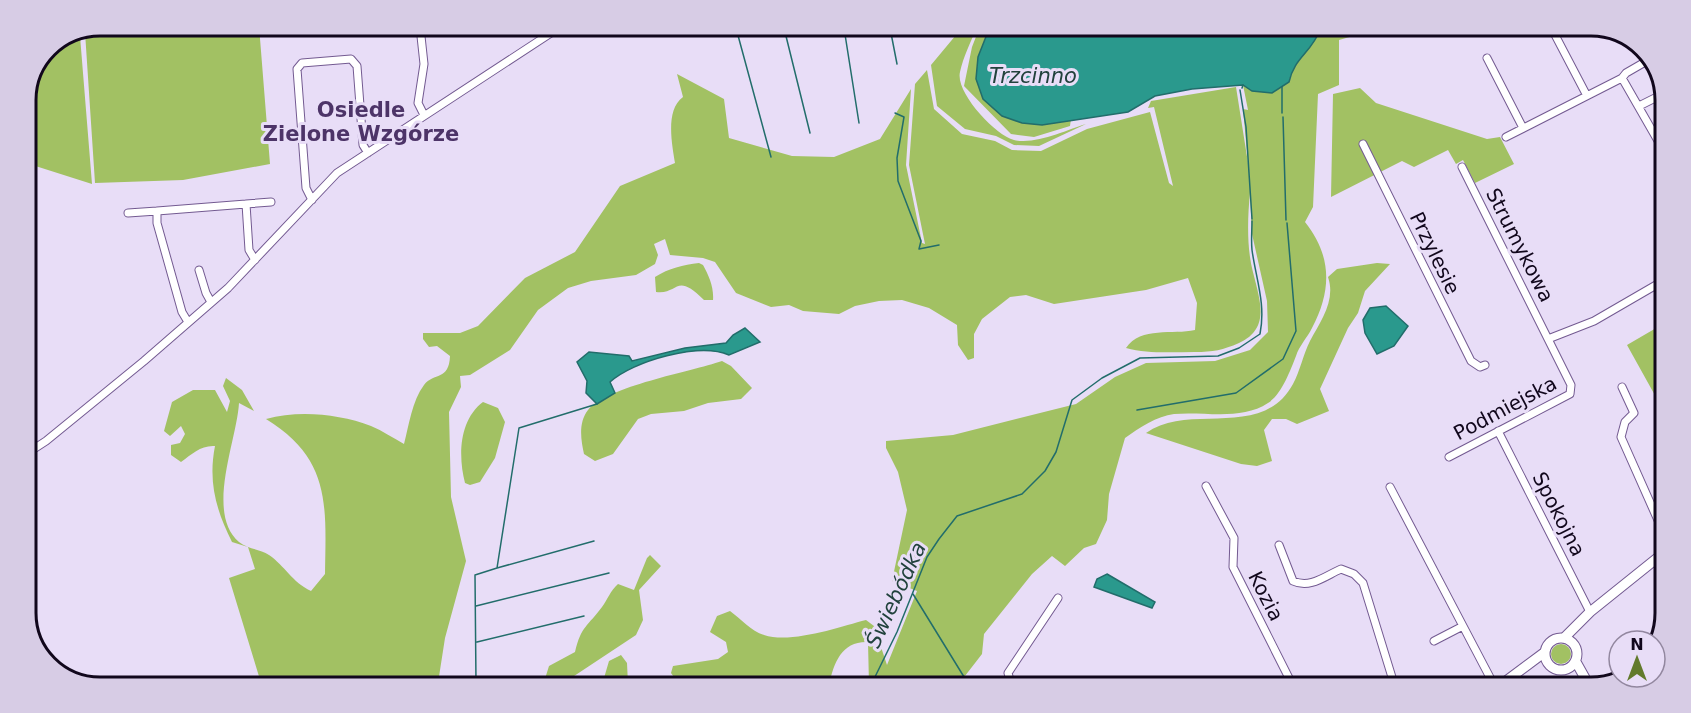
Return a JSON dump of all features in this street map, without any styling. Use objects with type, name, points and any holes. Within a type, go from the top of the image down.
[{"type":"street","points":[[421,36],[424,64],[418,103],[424,115]]},
{"type":"street","points":[[36,447],[55,434],[211,302],[255,260],[337,173],[545,36]]},
{"type":"street","points":[[1556,36],[1586,94]]},
{"type":"street","points":[[1487,58],[1522,128]]},
{"type":"street","points":[[312,200],[306,188],[297,69],[302,63],[351,59],[357,66],[363,145],[368,153]]},
{"type":"street","points":[[1506,137],[1586,94],[1622,78],[1643,63]]},
{"type":"street","points":[[1622,78],[1655,135]]},
{"type":"street","points":[[1639,106],[1655,98]]},
{"type":"street","name":"Przylesie","points":[[1363,144],[1471,361],[1480,367],[1485,365]]},
{"type":"street","name":"Strumykowa","points":[[1462,167],[1548,339]]},
{"type":"street","points":[[128,213],[271,202]]},
{"type":"street","points":[[246,204],[249,250],[255,260]]},
{"type":"street","points":[[157,211],[182,312],[188,322]]},
{"type":"street","points":[[200,270],[206,293],[211,302]]},
{"type":"street","points":[[1548,339],[1594,321],[1655,286]]},
{"type":"street","name":"Podmiejska","points":[[1449,457],[1568,396],[1571,392],[1571,385],[1548,339]]},
{"type":"street","points":[[1622,387],[1634,413],[1625,422],[1621,437],[1655,514]]},
{"type":"street","name":"Spokojna","points":[[1498,431],[1590,612]]},
{"type":"street","name":"Kozia","points":[[1206,486],[1234,538],[1233,567],[1288,677]]},
{"type":"street","points":[[1390,486],[1491,677]]},
{"type":"street","points":[[1279,545],[1293,581],[1309,585],[1341,569],[1354,574],[1363,583],[1392,677]]},
{"type":"street","points":[[1511,677],[1545,652],[1553,640],[1564,638],[1590,612],[1655,560]]},
{"type":"street","points":[[1009,677],[1008,673],[1058,598]]},
{"type":"street","points":[[1574,644],[1580,623]]},
{"type":"street","points":[[1434,641],[1463,626]]},
{"type":"street","points":[[1564,638],[1574,644],[1578,653],[1576,662],[1584,677]]},
{"type":"street","points":[[1545,652],[1549,665]]},
{"type":"street","points":[[1526,666],[1549,665],[1557,669],[1566,669],[1576,662]]},
{"type":"street","points":[[1566,669],[1576,677]]},
{"type":"shaded area","points":[[260,36],[270,164],[183,180],[95,183],[85,38]]},
{"type":"shaded area","points":[[955,36],[973,36],[963,61],[960,80],[978,112],[997,130],[1014,140],[1023,141],[1051,136],[1086,124],[1039,146],[1014,145],[996,136],[965,129],[937,106],[931,65]]},
{"type":"shaded area","points":[[976,36],[1004,36],[991,63],[1112,102],[1155,96],[1128,112],[1071,119],[1070,126],[1034,137],[1011,134],[964,86]]},
{"type":"shaded area","points":[[1297,36],[1353,36],[1339,40],[1339,85],[1318,94],[1313,207],[1305,222],[1314,235],[1324,260],[1326,287],[1319,314],[1299,349],[1285,382],[1268,403],[1257,409],[1234,414],[1168,415],[1148,423],[1125,438],[1109,494],[1107,520],[1096,544],[1084,548],[1065,566],[1052,556],[1032,574],[984,634],[982,654],[964,677],[869,677],[868,642],[852,645],[846,649],[837,661],[831,677],[674,677],[671,673],[673,666],[718,659],[728,652],[726,642],[710,632],[717,616],[730,611],[755,631],[775,637],[815,634],[866,620],[874,626],[887,665],[917,591],[892,581],[907,510],[898,472],[886,448],[886,441],[953,435],[1076,404],[1115,377],[1146,363],[1215,361],[1250,350],[1268,332],[1267,301],[1252,234],[1250,193],[1249,249],[1260,316],[1251,336],[1228,347],[1207,352],[1151,352],[1126,348],[1132,341],[1149,334],[1195,330],[1197,303],[1188,278],[1146,290],[1054,304],[1026,295],[1010,297],[982,319],[974,334],[974,358],[968,360],[958,345],[957,325],[929,308],[902,300],[879,301],[855,306],[839,314],[803,311],[789,305],[771,307],[736,293],[715,262],[703,258],[670,255],[665,239],[654,244],[658,255],[655,264],[636,275],[591,281],[568,288],[538,310],[510,350],[470,375],[460,376],[461,387],[449,412],[451,497],[466,561],[445,638],[439,677],[259,677],[229,578],[255,569],[248,547],[232,542],[218,507],[212,472],[215,446],[201,449],[181,462],[171,455],[171,445],[180,443],[185,434],[181,426],[170,436],[164,431],[172,402],[193,390],[215,390],[227,412],[230,401],[223,386],[226,378],[242,390],[254,411],[239,403],[224,495],[224,513],[229,529],[239,542],[269,555],[311,591],[325,574],[324,505],[320,486],[303,450],[287,434],[266,419],[305,414],[332,416],[371,426],[404,444],[411,413],[420,391],[428,381],[444,373],[449,364],[450,356],[437,346],[429,347],[423,339],[423,333],[460,333],[478,326],[525,278],[575,252],[620,186],[675,163],[671,137],[672,119],[677,103],[683,97],[677,74],[724,99],[729,138],[792,156],[834,157],[880,139],[911,89],[906,165],[922,243],[925,244],[909,165],[915,84],[927,70],[934,109],[962,134],[995,141],[1012,150],[1041,151],[1087,129],[1150,112],[1169,183],[1173,186],[1154,107],[1148,108],[1151,101],[1236,87],[1248,163],[1243,109],[1248,110],[1243,85],[1192,89]]},
{"type":"shaded area","points":[[80,39],[92,184],[36,166],[38,84],[49,61],[58,52]]},
{"type":"shaded area","points":[[1360,88],[1376,103],[1487,139],[1500,137],[1514,164],[1475,183],[1463,160],[1456,164],[1448,150],[1414,167],[1402,161],[1331,197],[1333,94]]},
{"type":"shaded area","points":[[699,263],[703,265],[709,277],[713,300],[704,300],[695,291],[682,286],[656,292],[655,277],[676,267]]},
{"type":"shaded area","points":[[1377,263],[1390,264],[1365,291],[1358,313],[1348,328],[1320,389],[1329,411],[1297,424],[1286,419],[1272,419],[1264,430],[1272,461],[1257,466],[1241,464],[1146,433],[1164,424],[1183,420],[1244,416],[1263,411],[1280,401],[1293,384],[1308,346],[1323,318],[1330,294],[1328,277],[1337,269]]},
{"type":"shaded area","points":[[1655,329],[1655,395],[1627,345]]},
{"type":"shaded area","points":[[722,361],[731,366],[752,388],[741,399],[708,403],[684,411],[651,414],[638,419],[613,454],[595,461],[584,454],[581,437],[583,420],[588,410],[598,401],[631,387]]},
{"type":"shaded area","points":[[483,402],[498,408],[505,422],[495,458],[480,482],[470,485],[465,483],[463,473],[462,439],[469,418]]},
{"type":"shaded area","points":[[650,555],[661,566],[639,590],[643,620],[636,635],[573,677],[546,677],[549,666],[575,652],[582,631],[618,584],[634,590]]},
{"type":"shaded area","points":[[1561,644],[1568,647],[1571,654],[1568,661],[1561,664],[1554,661],[1551,654],[1554,647]]},
{"type":"shaded area","points":[[621,655],[627,663],[628,677],[604,677],[609,661]]},
{"type":"water","name":"Trzcinno","points":[[986,36],[1317,36],[1295,67],[1289,82],[1272,93],[1252,91],[1243,85],[1192,89],[1155,96],[1128,112],[1042,125],[1022,123],[1002,116],[983,99],[976,79],[978,57]]},
{"type":"water","points":[[1386,306],[1408,326],[1394,346],[1377,354],[1365,333],[1363,320],[1370,308]]},
{"type":"water","points":[[745,328],[760,342],[729,355],[701,351],[684,352],[634,367],[610,382],[615,393],[597,404],[586,393],[587,381],[577,362],[589,352],[629,356],[632,361],[685,348],[726,343],[733,335]]},
{"type":"water","points":[[1107,574],[1155,602],[1152,608],[1094,587],[1097,579]]},
{"type":"waterway","points":[[738,36],[771,157]]},
{"type":"waterway","points":[[786,36],[810,133]]},
{"type":"waterway","points":[[845,36],[859,123]]},
{"type":"waterway","points":[[892,36],[897,64]]},
{"type":"waterway","points":[[1282,87],[1282,113]]},
{"type":"waterway","name":"Świebódka","points":[[1240,90],[1246,127],[1252,219]]},
{"type":"waterway","points":[[895,113],[904,117],[897,158],[898,181],[921,241],[919,249],[939,245]]},
{"type":"waterway","points":[[1283,117],[1286,220]]},
{"type":"waterway","name":"Świebódka","points":[[875,677],[897,632],[927,557],[939,539],[957,516],[1022,494],[1045,471],[1056,452],[1072,400],[1102,378],[1140,358],[1218,356],[1239,348],[1260,334],[1262,312],[1252,250],[1252,221]]},
{"type":"waterway","points":[[1137,410],[1236,393],[1283,359],[1296,331],[1287,223]]},
{"type":"waterway","points":[[476,677],[475,575],[497,568],[519,428],[597,404]]},
{"type":"waterway","points":[[497,568],[594,541]]},
{"type":"waterway","points":[[476,606],[609,573]]},
{"type":"waterway","points":[[913,594],[964,677]]},
{"type":"waterway","points":[[477,642],[584,616]]},
{"type":"district","name":"Osiedle Zielone Wzgórze","points":[[361,122]]}]
